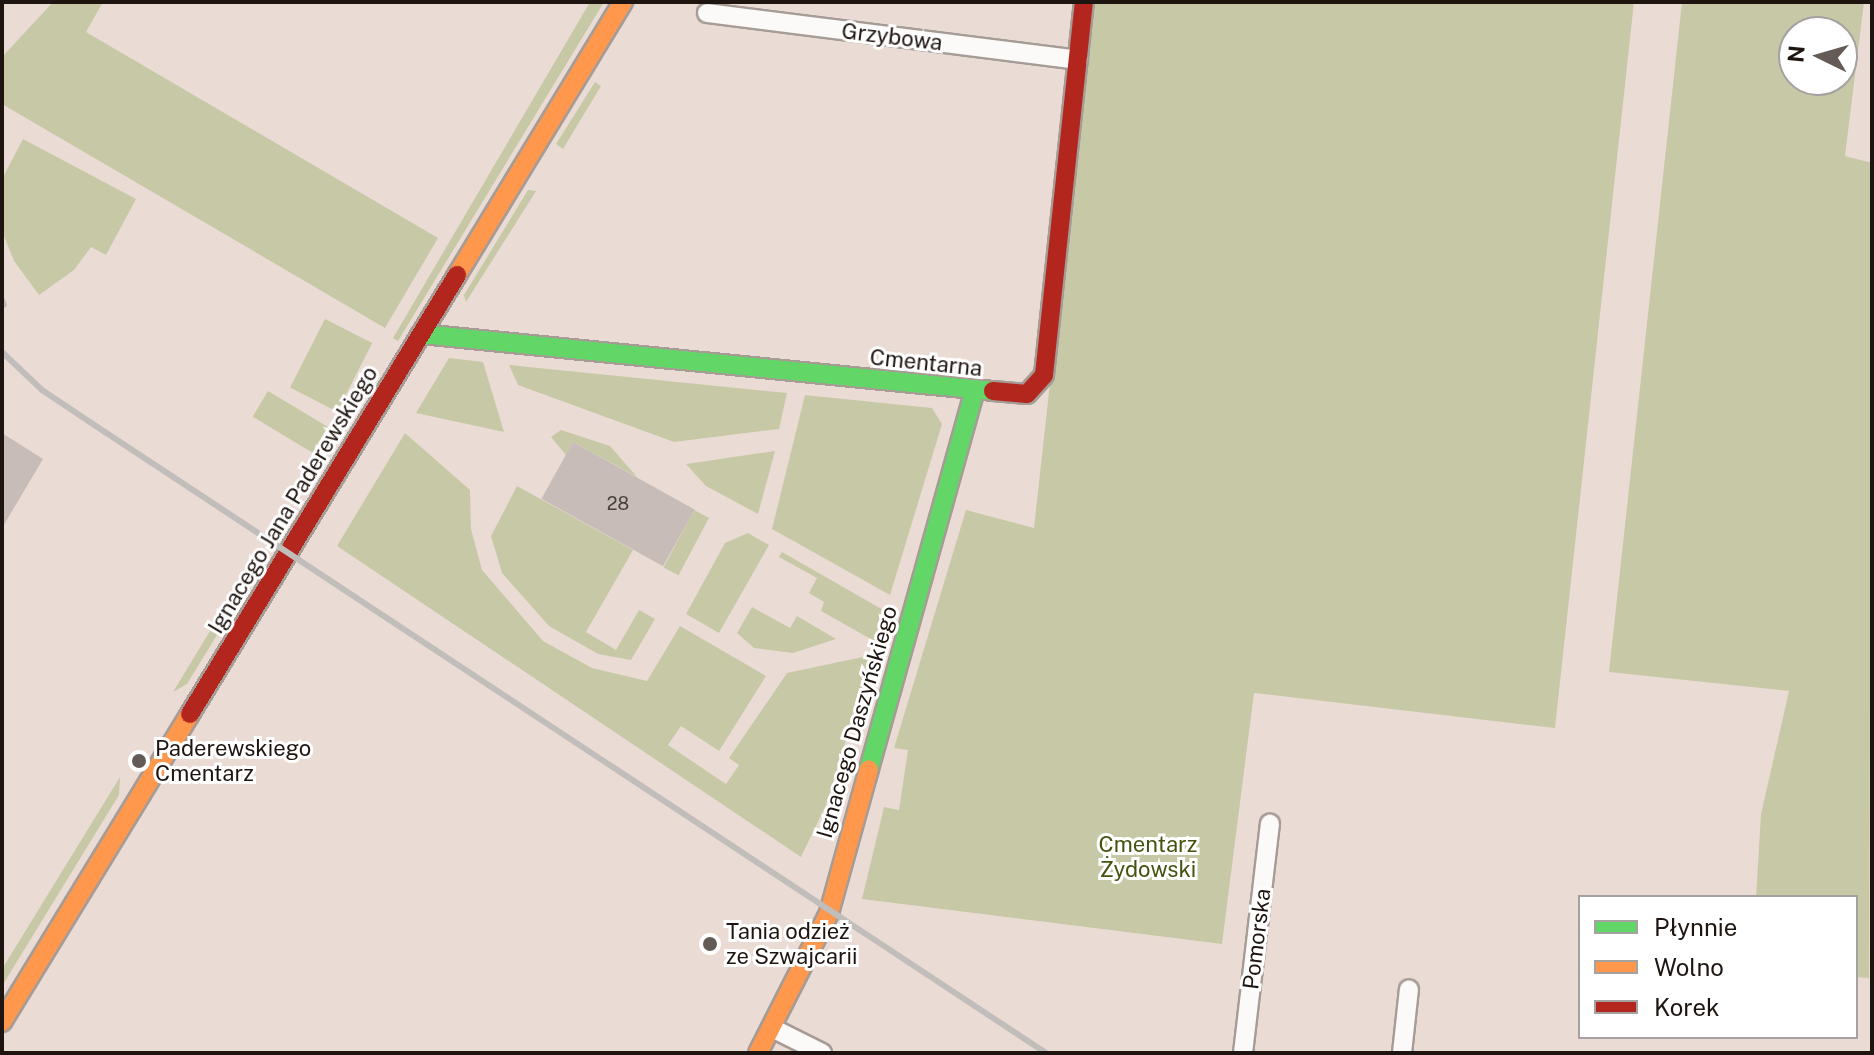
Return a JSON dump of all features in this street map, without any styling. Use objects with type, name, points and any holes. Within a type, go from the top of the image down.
[{"type":"street","name":"Ignacego Jana Paderewskiego","points":[[2,1022],[623,2]]},
{"type":"street","name":"Cmentarna","points":[[421,334],[974,392],[1027,394],[1044,375],[1084,2]]},
{"type":"street","name":"Grzybowa","points":[[707,13],[1078,60]]},
{"type":"street","name":"Ignacego Daszyńskiego","points":[[758,1053],[829,913],[974,392]]},
{"type":"street","name":"Pomorska","points":[[1243,1053],[1270,824]]},
{"type":"street","points":[[1402,1053],[1409,989]]},
{"type":"street","points":[[772,1028],[822,1053]]},
{"type":"green space","points":[[53,2],[103,2],[86,32],[438,238],[385,328],[2,104],[2,57]]},
{"type":"green space","points":[[590,2],[604,2],[398,341],[393,338]]},
{"type":"green space","name":"Cmentarz Żydowski","points":[[1092,2],[1634,2],[1555,728],[1254,693],[1222,944],[862,899],[884,807],[899,810],[908,750],[894,748],[966,510],[1034,528]]},
{"type":"green space","points":[[1682,2],[1864,2],[1858,51],[1858,16],[1778,16],[1778,96],[1852,96],[1845,156],[1872,163],[1869,978],[1858,977],[1858,895],[1756,895],[1761,814],[1789,691],[1609,672]]},
{"type":"green space","points":[[595,82],[601,86],[563,149],[556,144]]},
{"type":"green space","points":[[23,139],[136,199],[106,255],[91,247],[74,270],[39,295],[14,261],[2,231],[2,179]]},
{"type":"green space","points":[[528,190],[536,191],[466,302],[464,295]]},
{"type":"green space","points":[[325,319],[372,343],[337,412],[290,388]]},
{"type":"green space","points":[[449,358],[483,362],[504,432],[416,413]]},
{"type":"green space","points":[[509,365],[787,393],[779,429],[674,442],[518,385]]},
{"type":"green space","points":[[268,391],[328,427],[313,453],[253,417]]},
{"type":"green space","points":[[805,395],[932,408],[942,424],[890,595],[772,529]]},
{"type":"green space","points":[[561,430],[610,446],[637,477],[573,442],[566,455],[551,437]]},
{"type":"green space","points":[[405,433],[470,490],[471,529],[482,570],[543,641],[592,668],[647,681],[680,626],[766,676],[719,751],[681,726],[668,745],[726,784],[739,765],[729,758],[787,673],[872,655],[826,805],[801,857],[337,546]]},
{"type":"green space","points":[[775,451],[758,514],[706,486],[686,464]]},
{"type":"green space","points":[[517,486],[633,550],[586,632],[616,650],[639,610],[655,619],[631,660],[598,654],[549,626],[502,573],[491,536]]},
{"type":"green space","points":[[694,510],[709,518],[678,575],[663,567]]},
{"type":"green space","points":[[748,533],[769,545],[719,633],[686,614],[725,543]]},
{"type":"green space","points":[[782,552],[885,611],[876,642],[821,611],[824,602],[809,593],[817,578],[779,557]]},
{"type":"green space","points":[[752,607],[790,628],[797,616],[836,639],[793,653],[754,648],[737,633]]},
{"type":"green space","points":[[224,608],[225,622],[187,684],[173,692]]},
{"type":"green space","points":[[120,777],[119,795],[2,986],[2,969]]},
{"type":"building","points":[[2,433],[43,459],[2,528]]},
{"type":"building","points":[[573,442],[695,509],[663,566],[541,499]]},
{"type":"railway","points":[[2,300],[4,305]]},
{"type":"railway","points":[[2,352],[42,390],[1046,1053]]},
{"type":"traffic: fast","points":[[421,334],[993,391]]},
{"type":"traffic: fast","points":[[869,769],[974,392]]},
{"type":"traffic: slow","points":[[457,275],[623,2]]},
{"type":"traffic: slow","points":[[2,1022],[190,714]]},
{"type":"traffic: slow","points":[[758,1053],[829,913],[869,769]]},
{"type":"traffic: jam","points":[[993,391],[1027,394],[1044,375],[1084,2]]},
{"type":"traffic: jam","points":[[190,714],[457,275]]},
{"type":"place","name":"Paderewskiego Cmentarz","points":[[139,761]]},
{"type":"place","name":"Tania odzież ze Szwajcarii","points":[[710,944]]}]
